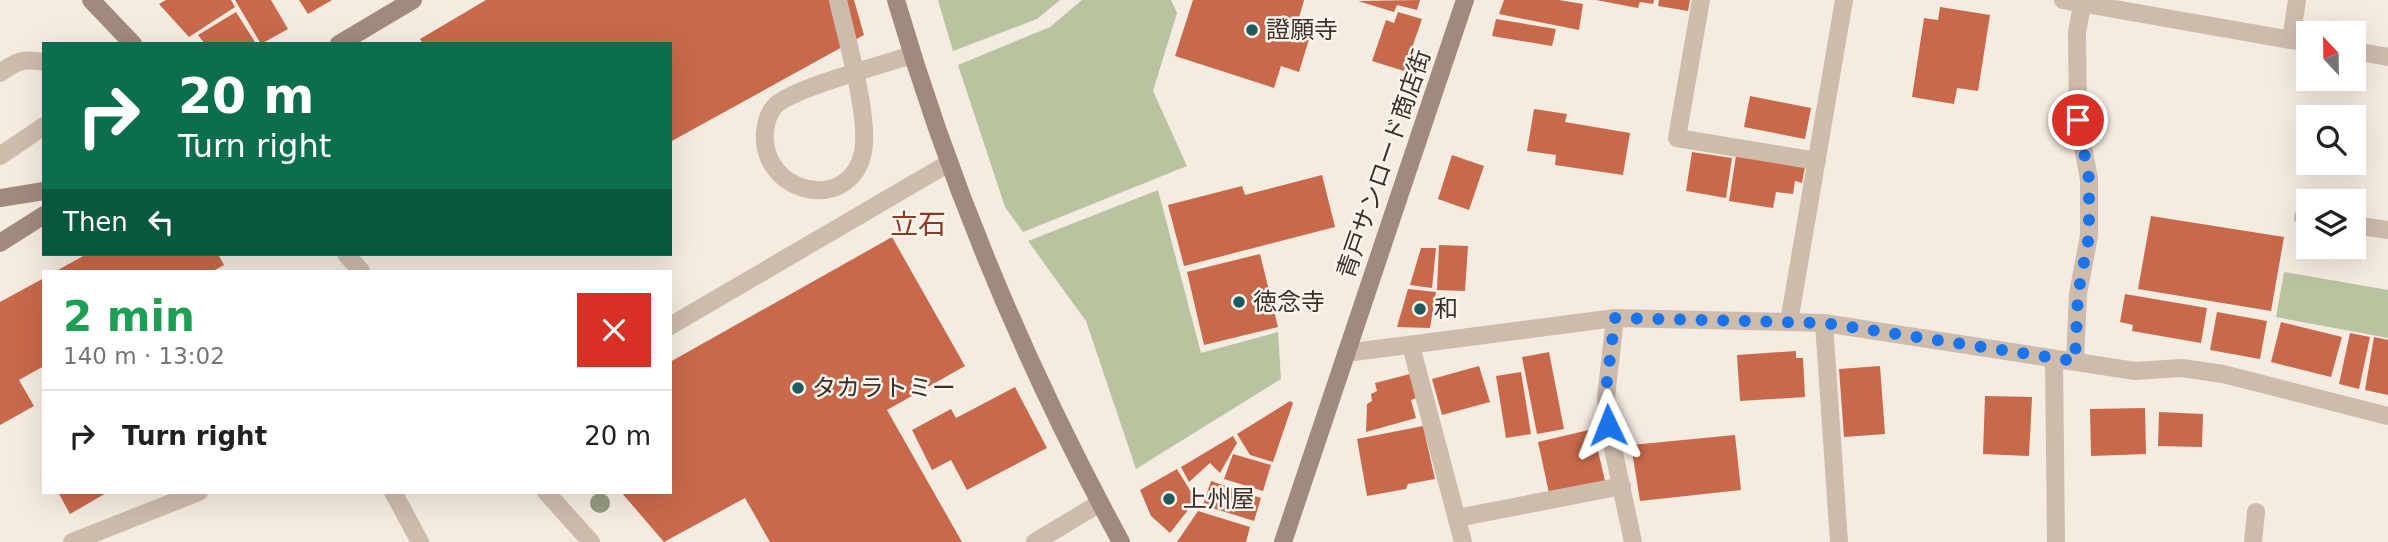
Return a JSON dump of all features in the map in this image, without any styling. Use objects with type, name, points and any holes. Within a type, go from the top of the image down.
[{"type":"street","points":[[91,0],[131,42]]},
{"type":"street","points":[[342,42],[413,0]]},
{"type":"street","points":[[838,0],[864,128],[863,150],[859,164],[848,180],[836,187],[805,189],[792,185],[773,167],[764,140],[766,124],[772,110],[780,101],[797,92],[912,55]]},
{"type":"street","points":[[896,0],[912,55],[984,257],[1022,347],[1121,542]]},
{"type":"street","name":"青戸サンロード商店街","points":[[1283,542],[1465,0]]},
{"type":"street","points":[[1700,0],[1677,138],[1816,162]]},
{"type":"street","points":[[1790,322],[1844,0]]},
{"type":"street","points":[[2063,0],[2296,41]]},
{"type":"street","points":[[2297,0],[2298,21]]},
{"type":"street","points":[[2075,361],[2078,294],[2089,236],[2089,179],[2078,120],[2077,32],[2083,2]]},
{"type":"street","points":[[2366,53],[2388,57]]},
{"type":"street","points":[[0,73],[27,59],[42,62]]},
{"type":"street","points":[[0,156],[42,127]]},
{"type":"street","points":[[672,325],[949,163]]},
{"type":"street","points":[[0,198],[42,191]]},
{"type":"street","points":[[0,243],[42,216]]},
{"type":"street","points":[[2366,227],[2388,230]]},
{"type":"street","points":[[348,256],[360,270]]},
{"type":"street","points":[[1346,353],[1615,318],[1824,323],[2135,371],[2182,368],[2223,374],[2388,416]]},
{"type":"street","points":[[1615,318],[1605,397],[1608,425],[1633,542]]},
{"type":"street","points":[[1824,323],[1839,542]]},
{"type":"street","points":[[1410,346],[1463,542]]},
{"type":"street","points":[[2054,359],[2056,542]]},
{"type":"street","points":[[1457,518],[1622,486]]},
{"type":"street","points":[[72,542],[194,494]]},
{"type":"street","points":[[394,494],[420,542]]},
{"type":"street","points":[[547,494],[591,542]]},
{"type":"street","points":[[1035,542],[1100,503]]},
{"type":"street","points":[[2253,542],[2256,512]]},
{"type":"green space","points":[[938,0],[1060,0],[1037,19],[953,51]]},
{"type":"green space","points":[[1082,0],[1171,0],[1177,13],[1153,91],[1187,166],[1023,232],[1005,207],[958,65],[1050,27]]},
{"type":"green space","points":[[1158,190],[1201,353],[1278,332],[1281,379],[1136,469],[1086,321],[1028,241]]},
{"type":"green space","points":[[2284,272],[2388,290],[2388,338],[2276,317]]},
{"type":"building","points":[[166,0],[231,0],[235,7],[189,37],[159,4]]},
{"type":"building","points":[[235,0],[271,0],[288,29],[260,42]]},
{"type":"building","points":[[299,0],[332,0],[308,14]]},
{"type":"building","points":[[486,0],[854,0],[864,35],[672,141],[672,42],[422,42],[420,39]]},
{"type":"building","points":[[1193,0],[1304,0],[1299,18],[1314,23],[1299,72],[1281,66],[1274,88],[1175,56]]},
{"type":"building","points":[[1420,0],[1417,10],[1397,5],[1394,12],[1358,1]]},
{"type":"building","points":[[1504,0],[1559,0],[1583,4],[1579,30],[1499,14]]},
{"type":"building","points":[[1596,0],[1654,0],[1653,4],[1640,2],[1638,8]]},
{"type":"building","points":[[1659,0],[1690,0],[1688,11],[1658,6]]},
{"type":"building","points":[[1940,7],[1990,15],[1978,91],[1957,88],[1954,104],[1912,97],[1924,18],[1938,20]]},
{"type":"building","points":[[236,12],[255,42],[203,42],[198,35]]},
{"type":"building","points":[[1398,12],[1422,19],[1404,71],[1372,61],[1386,20],[1394,23]]},
{"type":"building","points":[[1496,19],[1556,29],[1552,46],[1492,36]]},
{"type":"building","points":[[1750,96],[1811,108],[1805,139],[1744,127]]},
{"type":"building","points":[[1534,109],[1567,114],[1565,122],[1630,133],[1623,175],[1555,165],[1556,155],[1527,151]]},
{"type":"building","points":[[1692,152],[1732,158],[1726,198],[1686,191]]},
{"type":"building","points":[[1452,155],[1484,166],[1469,210],[1438,199]]},
{"type":"building","points":[[1736,156],[1805,167],[1802,183],[1795,181],[1793,194],[1776,192],[1773,208],[1729,201]]},
{"type":"building","points":[[1322,175],[1335,227],[1184,266],[1168,205],[1242,186],[1245,195]]},
{"type":"building","points":[[2151,216],[2284,237],[2271,311],[2138,289]]},
{"type":"building","name":"タカラトミー","points":[[892,237],[965,366],[887,410],[962,542],[770,542],[745,498],[664,542],[623,494],[672,494],[672,361]]},
{"type":"building","points":[[1439,245],[1468,246],[1465,291],[1437,290]]},
{"type":"building","points":[[1421,248],[1436,248],[1432,288],[1410,285]]},
{"type":"building","points":[[1260,254],[1278,327],[1204,345],[1187,272]]},
{"type":"building","points":[[83,256],[219,256],[224,265],[215,270],[58,270]]},
{"type":"building","points":[[42,279],[42,367],[19,380],[34,406],[0,425],[0,302]]},
{"type":"building","points":[[1408,289],[1436,292],[1430,328],[1397,327]]},
{"type":"building","points":[[2125,294],[2207,308],[2201,343],[2132,331],[2133,325],[2120,322]]},
{"type":"building","points":[[2217,312],[2267,321],[2260,359],[2210,350]]},
{"type":"building","points":[[2281,322],[2342,337],[2331,377],[2271,362]]},
{"type":"building","points":[[2350,333],[2370,337],[2359,389],[2339,384]]},
{"type":"building","points":[[2374,337],[2388,340],[2388,395],[2365,390]]},
{"type":"building","points":[[1796,351],[1796,358],[1803,358],[1805,397],[1740,401],[1737,355]]},
{"type":"building","points":[[1549,352],[1564,429],[1537,434],[1522,357]]},
{"type":"building","points":[[1479,366],[1490,402],[1442,415],[1432,379]]},
{"type":"building","points":[[1880,366],[1885,434],[1844,437],[1839,369]]},
{"type":"building","points":[[1521,372],[1531,434],[1506,438],[1496,376]]},
{"type":"building","points":[[1410,374],[1416,398],[1411,400],[1416,418],[1366,432],[1367,404],[1372,401],[1371,394],[1377,391],[1375,383]]},
{"type":"building","points":[[1015,387],[1047,448],[967,490],[951,460],[932,470],[912,430],[951,409],[956,418]]},
{"type":"building","points":[[1985,396],[2032,397],[2029,456],[1983,454]]},
{"type":"building","points":[[1290,401],[1293,403],[1273,462],[1250,455],[1237,434]]},
{"type":"building","points":[[2145,408],[2146,454],[2091,456],[2090,409]]},
{"type":"building","points":[[2159,412],[2203,414],[2202,447],[2158,446]]},
{"type":"building","points":[[1423,426],[1435,479],[1408,484],[1406,489],[1367,496],[1357,439]]},
{"type":"building","points":[[1593,429],[1605,481],[1549,493],[1538,442]]},
{"type":"building","points":[[1735,435],[1741,490],[1640,501],[1631,445]]},
{"type":"building","points":[[1233,436],[1237,443],[1220,473],[1210,463],[1189,482],[1181,467]]},
{"type":"building","points":[[1233,454],[1271,465],[1263,491],[1224,479]]},
{"type":"building","points":[[1177,469],[1196,500],[1170,533],[1151,516],[1140,490]]},
{"type":"building","points":[[1211,481],[1261,498],[1254,521],[1203,505]]},
{"type":"building","points":[[59,494],[105,494],[70,514]]},
{"type":"building","points":[[1198,511],[1250,527],[1246,542],[1177,542]]},
{"type":"place","name":"證願寺","points":[[1252,30]]},
{"type":"place","name":"徳念寺","points":[[1239,302]]},
{"type":"place","name":"和","points":[[1420,309]]},
{"type":"place","name":"タカラトミー","points":[[798,388]]},
{"type":"place","name":"上州屋","points":[[1169,499]]},
{"type":"district","name":"立石","points":[[918,224]]},
{"type":"route","points":[[1608,425],[1605,397],[1615,318],[1824,323],[2075,361],[2078,294],[2089,236],[2089,179],[2078,120]]}]
